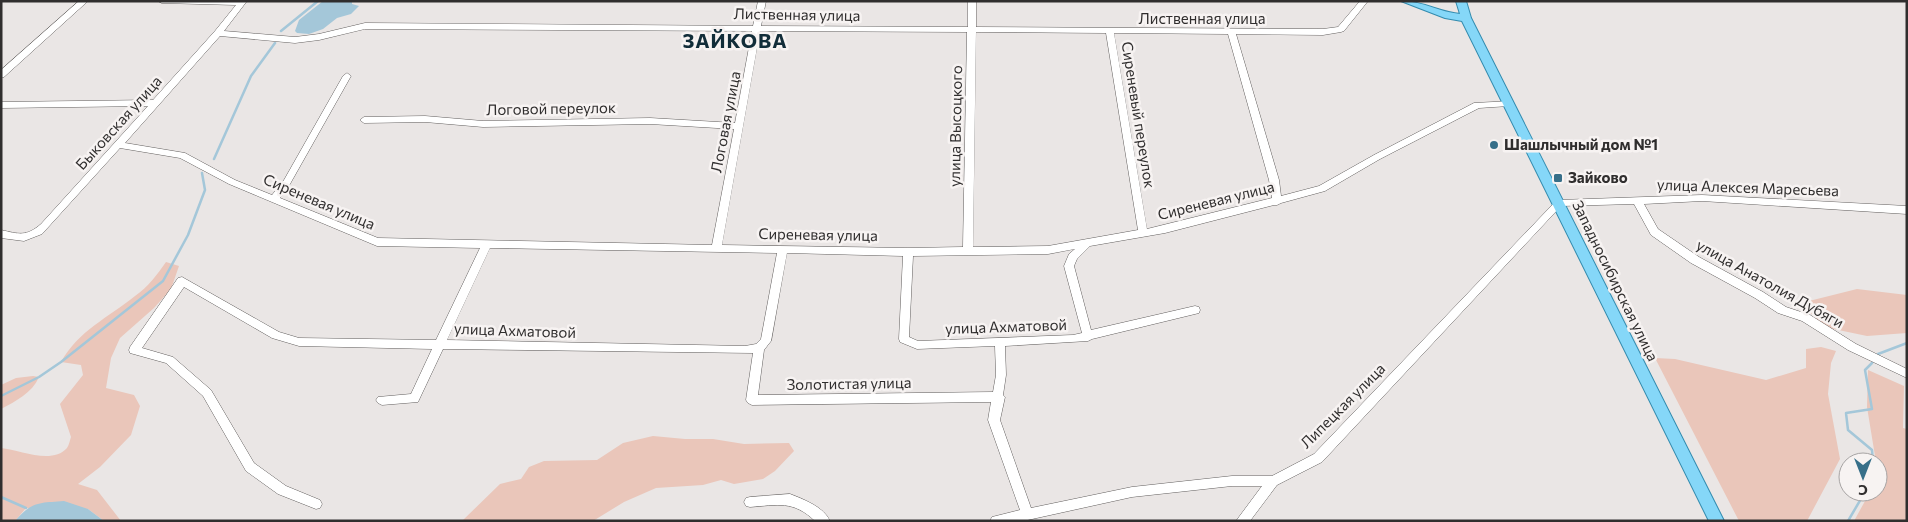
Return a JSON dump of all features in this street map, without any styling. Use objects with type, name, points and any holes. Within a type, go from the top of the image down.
[{"type":"main road","points":[[1406,1],[1449,16],[1466,18]]},
{"type":"main road","name":"Западносибирская улица","points":[[1461,1],[1466,18],[1717,521]]},
{"type":"street","points":[[1,75],[84,1]]},
{"type":"street","points":[[162,1],[243,2]]},
{"type":"street","name":"Логовая улица","points":[[716,248],[762,1]]},
{"type":"street","name":"улица Высоцкого","points":[[968,251],[972,1]]},
{"type":"street","name":"Лиственная улица","points":[[218,33],[295,40],[319,37],[365,26],[1232,33],[1323,32],[1341,29],[1364,1]]},
{"type":"street","name":"Быковская улица","points":[[1,234],[21,238],[34,236],[156,103],[243,2]]},
{"type":"street","name":"Сиреневый переулок","points":[[1110,32],[1143,233]]},
{"type":"street","points":[[1232,33],[1274,180],[1277,202]]},
{"type":"street","points":[[274,199],[287,182],[347,76]]},
{"type":"street","points":[[1,105],[156,103]]},
{"type":"street","name":"Сиреневая улица","points":[[118,145],[182,155],[232,182],[376,242],[908,252],[1048,250],[1143,233],[1277,202],[1322,189],[1477,105],[1509,103]]},
{"type":"street","name":"Логовой переулок","points":[[364,120],[425,119],[483,124],[650,121],[739,126]]},
{"type":"street","name":"улица Алексея Маресьева","points":[[1559,203],[1702,198],[1907,210]]},
{"type":"street","name":"улица Анатолия Дубяги","points":[[1637,200],[1654,232],[1695,260],[1760,295],[1782,310],[1806,318],[1852,347],[1907,374]]},
{"type":"street","name":"Липецкая улица","points":[[996,521],[1132,492],[1232,481],[1274,481],[1318,458],[1559,203]]},
{"type":"street","points":[[1086,244],[1073,257],[1069,266],[1088,337]]},
{"type":"street","points":[[382,400],[414,399],[486,245]]},
{"type":"street","points":[[759,348],[766,341],[783,250]]},
{"type":"street","name":"улица Ахматовой","points":[[908,252],[904,338],[917,346],[1073,339],[1088,337],[1195,310]]},
{"type":"street","name":"улица Ахматовой","points":[[316,504],[282,490],[250,467],[207,393],[169,360],[134,350],[182,282],[276,335],[299,342],[645,350],[745,350],[759,348]]},
{"type":"street","points":[[1000,343],[1001,375],[994,420],[1027,513]]},
{"type":"street","name":"Золотистая улица","points":[[759,348],[752,400],[999,397]]},
{"type":"street","points":[[1242,521],[1274,481]]},
{"type":"street","points":[[750,502],[790,499],[813,511],[824,521]]},
{"type":"shaded area","points":[[166,262],[179,266],[171,289],[154,308],[120,338],[111,358],[106,388],[134,395],[140,406],[131,435],[100,467],[78,484],[97,490],[121,521],[104,521],[88,509],[26,508],[15,521],[1,521],[1,448],[45,456],[61,453],[67,448],[71,437],[60,404],[83,375],[81,365],[61,362],[76,341],[144,289]]},
{"type":"shaded area","points":[[1857,289],[1907,295],[1907,333],[1867,336],[1824,327],[1801,303]]},
{"type":"shaded area","points":[[1821,347],[1836,351],[1831,363],[1828,394],[1839,452],[1838,463],[1807,521],[1739,521],[1655,358],[1675,359],[1766,380],[1806,368],[1806,349]]},
{"type":"shaded area","points":[[1868,370],[1904,386],[1903,428],[1907,429],[1907,521],[1854,521],[1864,502],[1888,502],[1888,452],[1874,452],[1867,407]]},
{"type":"shaded area","points":[[39,377],[32,388],[23,396],[1,409],[1,385],[16,378]]},
{"type":"shaded area","points":[[653,436],[713,439],[744,444],[789,443],[794,451],[775,471],[763,479],[734,484],[721,480],[703,485],[656,488],[624,502],[593,521],[462,521],[500,484],[521,479],[529,467],[544,461],[597,460],[623,443]]},
{"type":"water","points":[[323,1],[352,1],[352,4],[359,6],[351,14],[337,18],[323,29],[309,34],[297,33],[295,31],[299,20]]},
{"type":"water","points":[[64,501],[88,509],[104,521],[15,521],[32,506]]},
{"type":"waterway","points":[[281,31],[318,1]]},
{"type":"waterway","points":[[214,159],[251,76],[275,43]]},
{"type":"waterway","points":[[1,396],[39,377],[61,362],[163,281],[188,235],[205,190],[202,173]]},
{"type":"waterway","points":[[1878,354],[1907,343]]},
{"type":"waterway","points":[[1872,363],[1865,370],[1872,409],[1846,413],[1848,430],[1872,452]]},
{"type":"waterway","points":[[1,497],[26,508]]},
{"type":"waterway","points":[[1848,521],[1859,502]]},
{"type":"place","name":"Шашлычный дом №1","points":[[1494,145]]},
{"type":"place","name":"Зайково","points":[[1558,178]]},
{"type":"district","name":"ЗАЙКОВА","points":[[735,41]]}]
